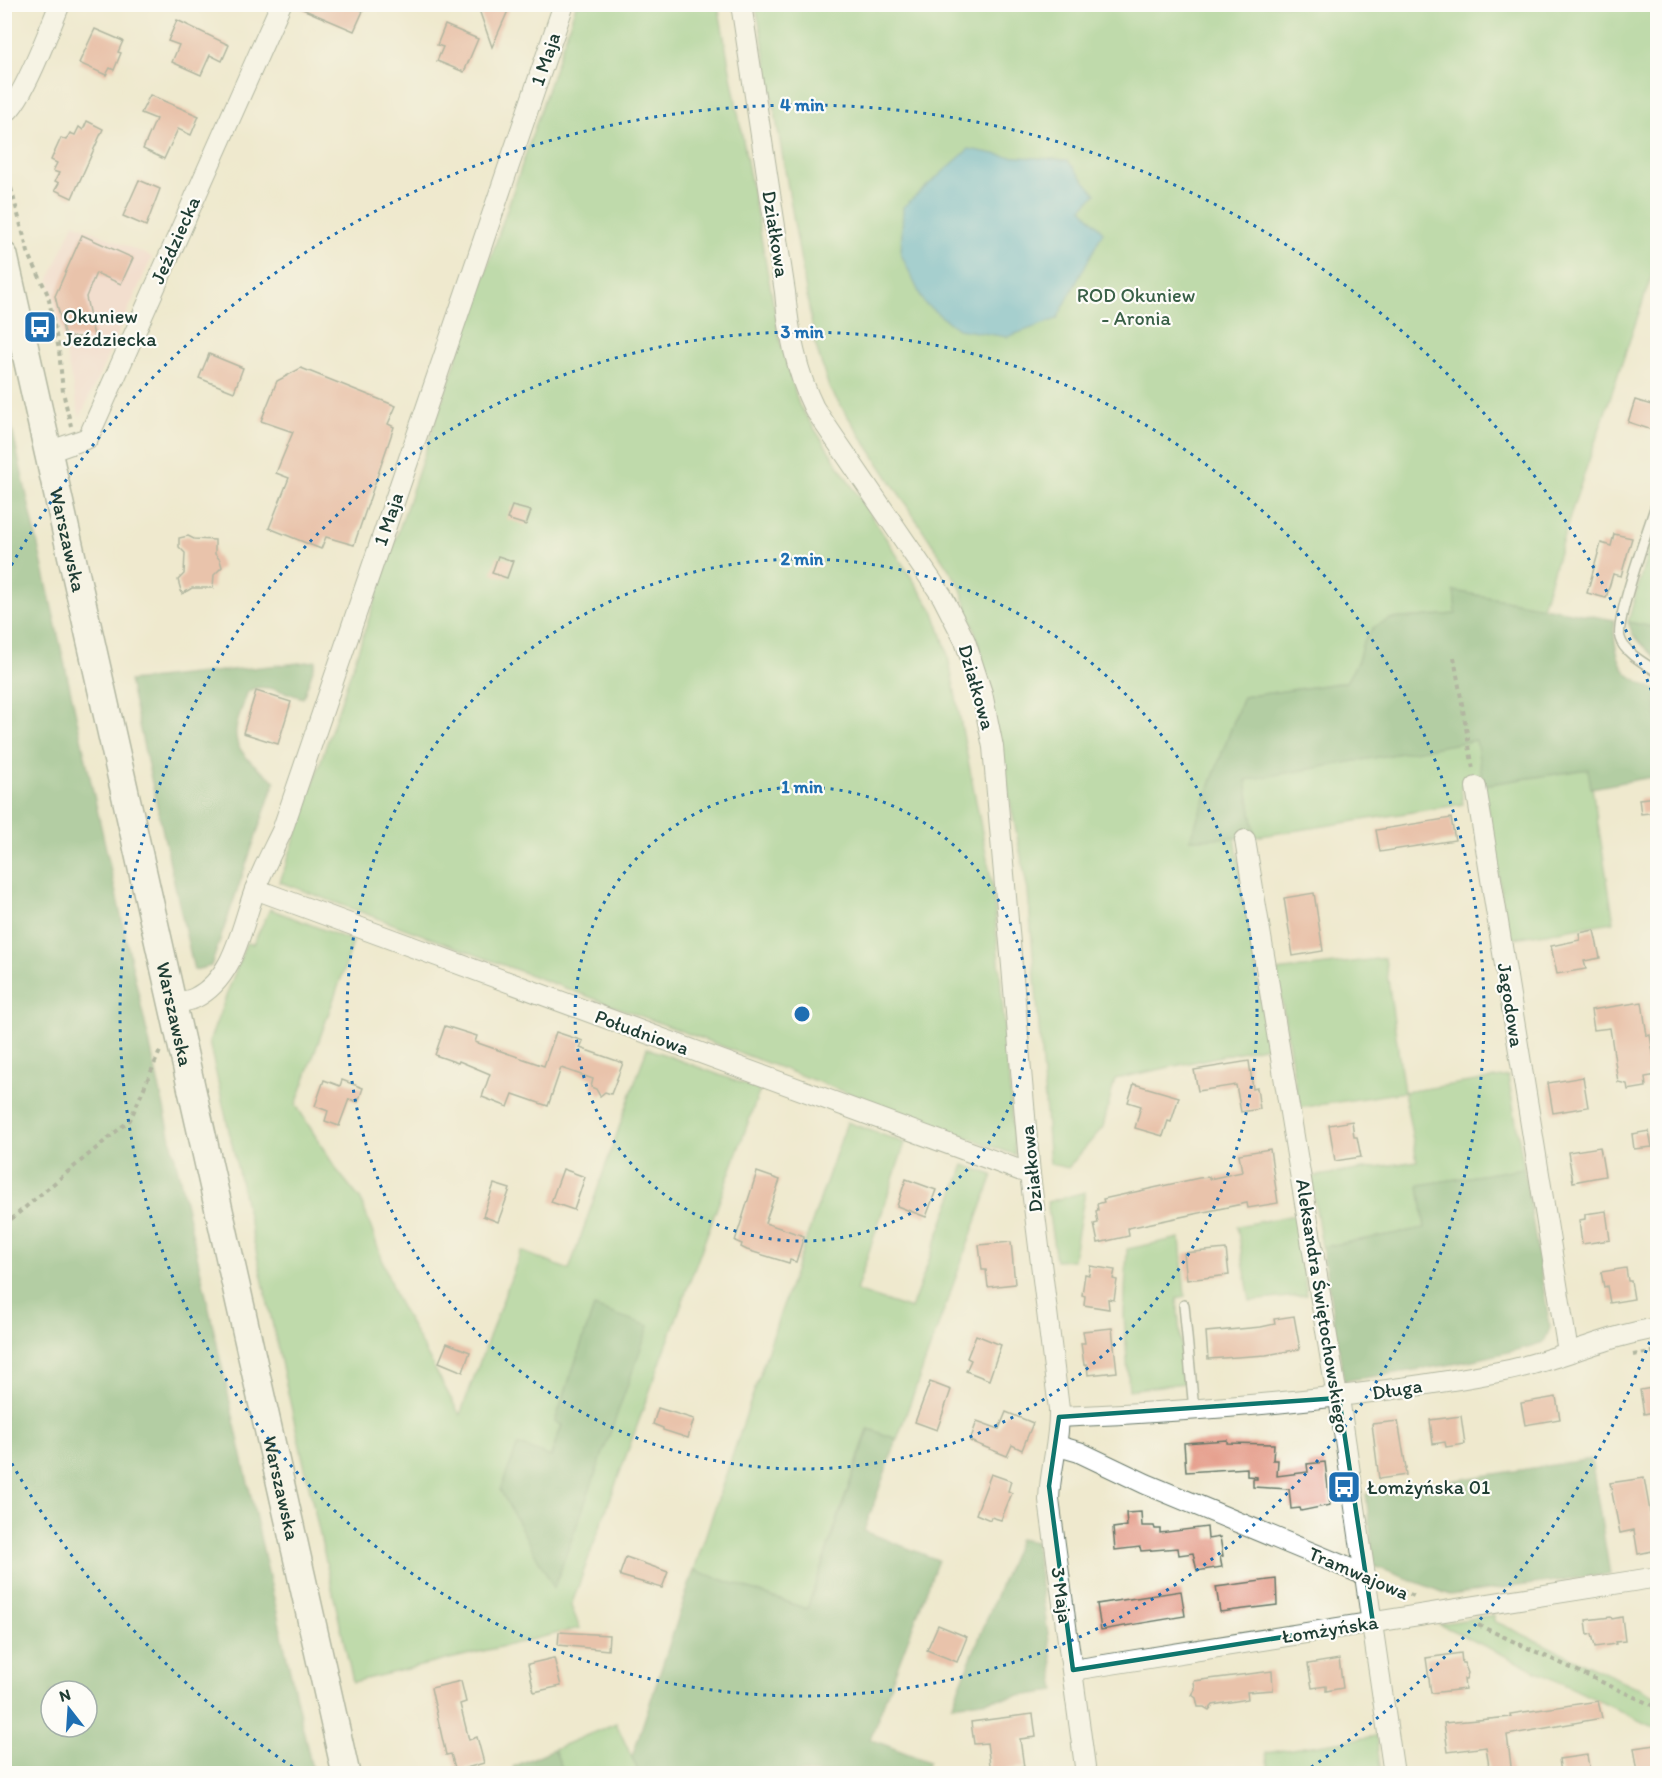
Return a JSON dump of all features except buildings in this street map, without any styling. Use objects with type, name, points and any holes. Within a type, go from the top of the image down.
[{"type":"main road","name":"Warszawska","points":[[4,256],[346,1773]]},
{"type":"street","points":[[4,114],[9,112],[20,95],[60,4]]},
{"type":"street","name":"Jeździecka","points":[[48,453],[88,438],[281,4]]},
{"type":"street","name":"1 Maja","points":[[173,1004],[194,999],[204,992],[226,968],[233,956],[255,889],[282,831],[564,4]]},
{"type":"street","name":"Działkowa","points":[[741,4],[787,317],[806,392],[814,408],[942,596],[965,641],[982,693],[993,747],[1030,1174],[1059,1417]]},
{"type":"street","name":"Jagodowa","points":[[1476,787],[1568,1352]]},
{"type":"street","name":"Aleksandra Świętochowskiego","points":[[1245,840],[1338,1398],[1394,1773]]},
{"type":"street","name":"Południowa","points":[[255,889],[1030,1174]]},
{"type":"street","name":"Długa","points":[[1059,1417],[1194,1410],[1338,1398],[1508,1370],[1604,1340],[1658,1328]]},
{"type":"street","name":"3 Maja","points":[[1059,1417],[1058,1446],[1049,1486],[1049,1500],[1086,1773]]},
{"type":"street","name":"Tramwajowa","points":[[1058,1446],[1079,1452],[1146,1484],[1365,1575]]},
{"type":"street","name":"Łomżyńska","points":[[1073,1670],[1658,1577]]},
{"type":"lane","points":[[1658,499],[1622,616],[1620,638],[1627,649],[1658,672]]},
{"type":"lane","points":[[1184,1305],[1194,1410]]},
{"type":"path","points":[[1454,657],[1476,787]]},
{"type":"path","points":[[4,1225],[130,1120],[164,1041]]},
{"type":"path","name":"Tramwajowa","points":[[1365,1575],[1417,1597]]},
{"type":"path","points":[[1448,1611],[1658,1708]]},
{"type":"highlighted area","points":[[1339,1398],[1373,1623],[1073,1670],[1049,1486],[1059,1417]]},
{"type":"shaded area","points":[[74,223],[152,257],[80,418],[49,280]]},
{"type":"green space","points":[[576,5],[718,5],[781,345],[799,405],[934,612],[947,651],[993,889],[1015,1155],[280,882]]},
{"type":"green space","name":"ROD Okuniew - Aronia","points":[[755,5],[1657,5],[1657,260],[1573,507],[1542,607],[1454,591],[1457,614],[1390,619],[1363,642],[1358,661],[1346,682],[1243,697],[1190,839],[1235,837],[1268,1046],[1115,1079],[1103,1127],[1068,1168],[1050,1164],[1028,891],[978,641],[960,586],[829,388],[815,343]]},
{"type":"green space","points":[[5,398],[313,1773],[5,1773]]},
{"type":"green space","points":[[1657,519],[1658,628],[1628,622]]},
{"type":"green space","points":[[1454,591],[1614,620],[1616,648],[1620,662],[1634,679],[1657,691],[1657,776],[1591,788],[1588,769],[1483,785],[1476,740],[1246,780],[1255,837],[1190,839],[1243,697],[1346,682],[1358,661],[1363,642],[1374,627],[1390,619],[1456,614]]},
{"type":"green space","points":[[1628,622],[1657,628],[1657,659],[1633,635]]},
{"type":"green space","points":[[316,661],[303,698],[266,688],[252,689],[247,693],[238,721],[236,738],[248,759],[275,781],[211,966],[194,970],[129,681]]},
{"type":"green space","points":[[1477,740],[1483,785],[1461,786],[1463,804],[1255,837],[1246,780]]},
{"type":"green space","points":[[1589,769],[1614,922],[1509,939],[1483,785]]},
{"type":"green space","points":[[270,909],[353,941],[296,1105],[336,1169],[361,1200],[396,1298],[460,1415],[521,1251],[569,1270],[647,1048],[760,1090],[571,1606],[580,1628],[353,1682],[209,1042],[246,943],[253,944]],"holes":[[[594,1307],[554,1587],[550,1457],[562,1424],[555,1422]]]},
{"type":"green space","points":[[1385,958],[1404,1092],[1299,1108],[1277,971]]},
{"type":"green space","points":[[1508,1076],[1524,1168],[1419,1185],[1425,1228],[1322,1247],[1311,1177],[1417,1161],[1404,1092]]},
{"type":"green space","points":[[847,1122],[905,1143],[856,1291],[911,1309],[964,1165],[993,1175],[897,1439],[868,1429],[807,1609],[694,1570]]},
{"type":"green space","points":[[1524,1168],[1550,1328],[1544,1342],[1470,1361],[1344,1381],[1322,1247],[1425,1228],[1419,1185]]},
{"type":"green space","points":[[1085,1192],[1073,1260],[1056,1261],[1047,1202]]},
{"type":"green space","points":[[1295,1215],[1307,1295],[1250,1301],[1237,1226]]},
{"type":"green space","points":[[1180,1238],[1185,1296],[1177,1298],[1184,1383],[1129,1390],[1124,1315],[1127,1249]]},
{"type":"green space","points":[[594,1307],[649,1326],[554,1588],[500,1490],[518,1445],[551,1457],[562,1425],[555,1422]]},
{"type":"green space","points":[[869,1429],[897,1439],[864,1531],[938,1560],[870,1739],[929,1762],[924,1773],[639,1773],[632,1757],[694,1570],[807,1609]]},
{"type":"green space","points":[[1591,1459],[1610,1574],[1450,1595],[1374,1566],[1366,1494]]},
{"type":"green space","points":[[1019,1539],[1035,1542],[1056,1691],[952,1705]]},
{"type":"green space","points":[[1494,1615],[1494,1621],[1657,1697],[1657,1729],[1439,1624]]},
{"type":"green space","points":[[616,1723],[639,1773],[564,1773],[554,1749]]},
{"type":"green space","points":[[1376,1736],[1381,1773],[1269,1773],[1266,1753]]},
{"type":"green space","points":[[554,1749],[564,1773],[515,1773],[513,1767]]},
{"type":"water","points":[[969,149],[1005,156],[1067,160],[1096,194],[1082,208],[1103,232],[1057,319],[1007,337],[958,329],[924,303],[901,254],[903,207]]},
{"type":"place","name":"Okuniew Jeździecka","points":[[40,327]]},
{"type":"place","name":"Łomżyńska 01","points":[[1344,1487]]}]
